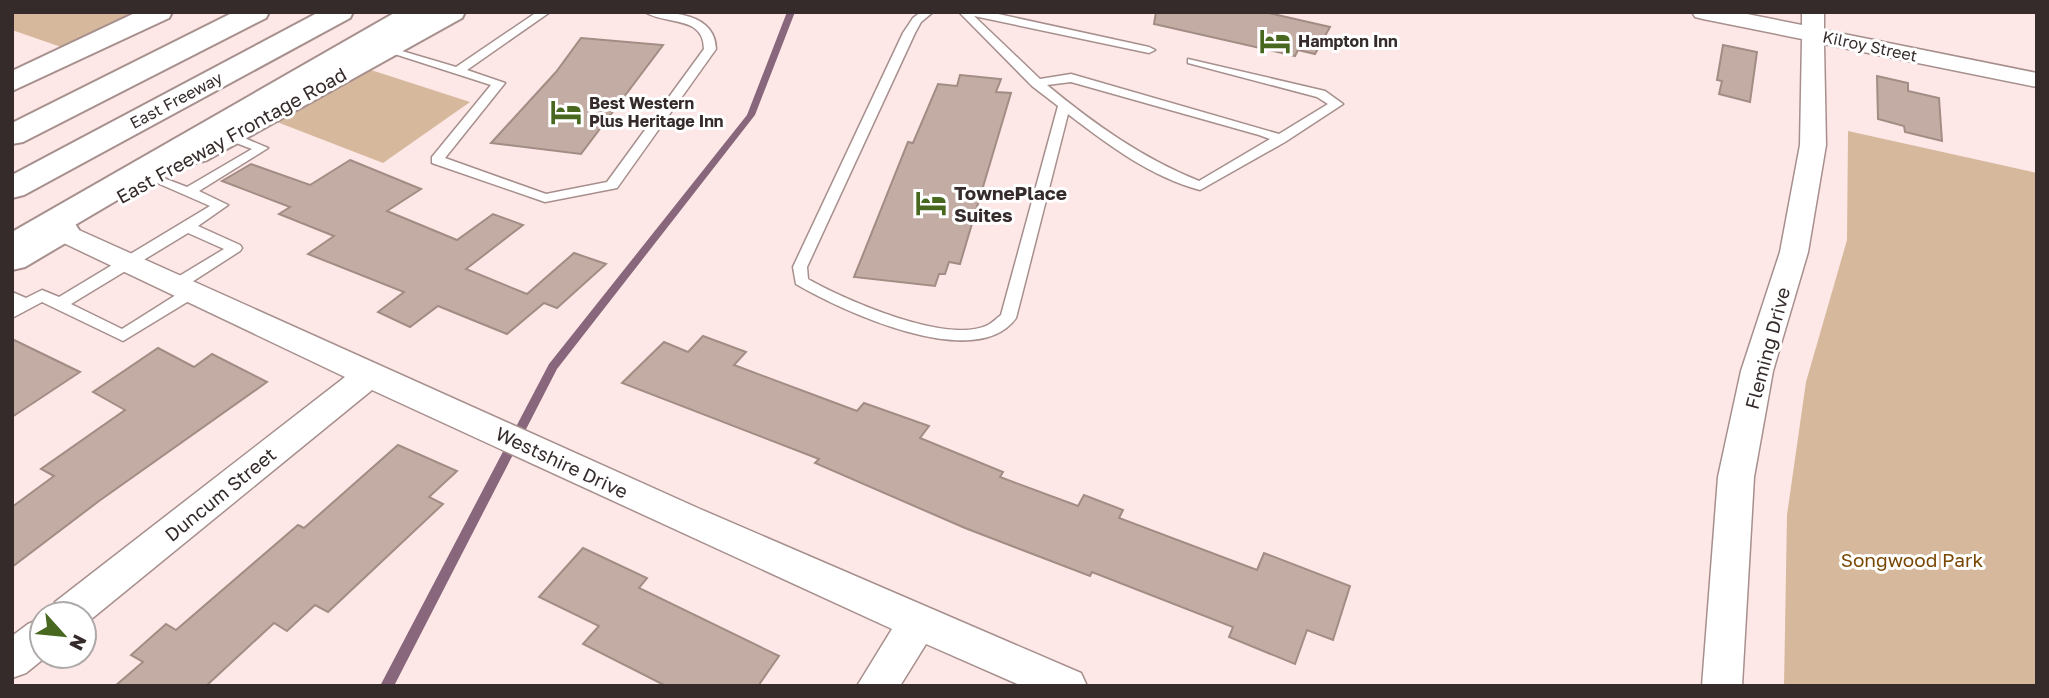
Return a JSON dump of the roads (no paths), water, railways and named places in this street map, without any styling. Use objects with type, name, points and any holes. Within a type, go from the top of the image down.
[{"type":"main road","points":[[12,82],[159,12]]},
{"type":"main road","points":[[12,135],[256,12]]},
{"type":"main road","name":"East Freeway","points":[[12,188],[340,12]]},
{"type":"main road","points":[[12,247],[416,12]]},
{"type":"main road","name":"East Freeway Frontage Road","points":[[12,259],[228,135],[452,12]]},
{"type":"street","name":"Kilroy Street","points":[[1703,12],[1813,24],[2037,80]]},
{"type":"street","name":"Fleming Drive","points":[[1722,686],[1736,477],[1757,371],[1794,253],[1806,199],[1813,145],[1813,24]]},
{"type":"street","name":"Westshire Drive","points":[[61,231],[581,471],[918,623],[1067,686]]},
{"type":"street","name":"Duncum Street","points":[[87,600],[370,374]]},
{"type":"street","points":[[877,686],[918,623]]},
{"type":"street","points":[[12,660],[28,647]]},
{"type":"lane","points":[[459,70],[545,12]]},
{"type":"lane","points":[[385,49],[499,83],[437,160],[545,198],[612,185],[710,49],[712,38],[707,30],[698,24],[650,12]]},
{"type":"lane","points":[[928,12],[917,20],[803,259],[800,267],[801,281],[820,294],[922,331],[946,335],[978,333],[1002,327],[1008,318],[1064,105]]},
{"type":"lane","points":[[964,12],[1020,70],[1064,105],[1169,176],[1200,186],[1337,104],[1321,94],[1192,61]]},
{"type":"lane","points":[[972,12],[1149,50]]},
{"type":"lane","points":[[1036,83],[1071,78],[1280,139]]},
{"type":"lane","points":[[188,192],[262,148],[228,135]]},
{"type":"lane","points":[[59,304],[222,205],[153,178]]},
{"type":"lane","points":[[12,313],[19,301],[42,295],[123,336],[235,248],[187,227]]},
{"type":"waterway","points":[[387,686],[553,367],[751,115],[791,12]]},
{"type":"place","name":"Hampton Inn","points":[[1275,41]]},
{"type":"place","name":"Best Western Plus Heritage Inn","points":[[566,112]]},
{"type":"place","name":"TownePlace Suites","points":[[931,203]]},
{"type":"park label","name":"Songwood Park","points":[[1912,559]]}]
